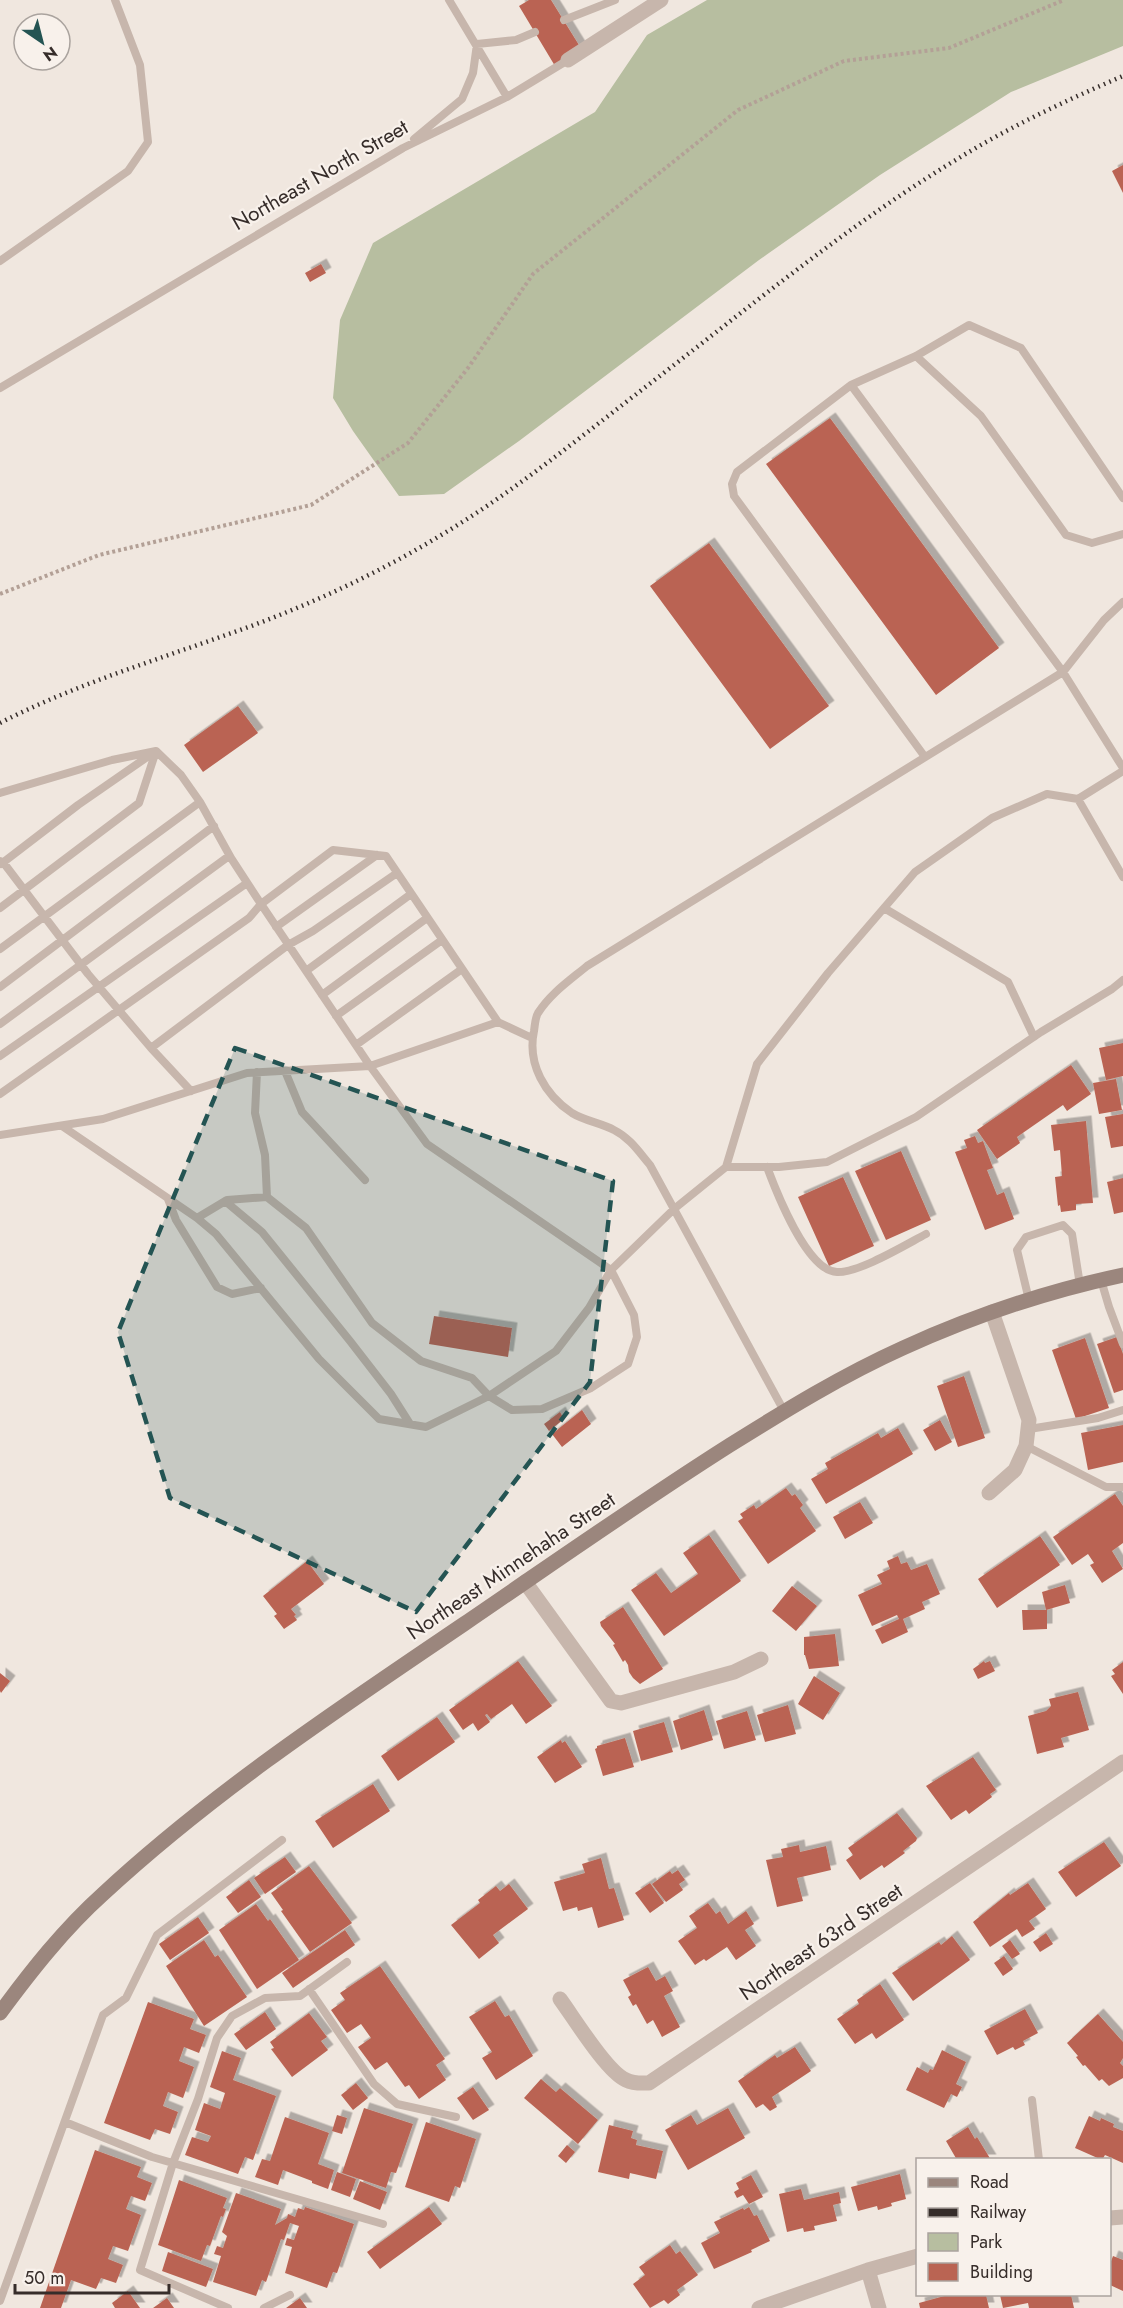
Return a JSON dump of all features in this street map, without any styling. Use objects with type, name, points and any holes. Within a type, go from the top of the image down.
[{"type":"main road","name":"Northeast Minnehaha Street","points":[[0,2013],[62,1936],[101,1895],[188,1822],[262,1765],[371,1687],[684,1474],[784,1411],[903,1348],[992,1312],[1080,1285],[1123,1275]]},
{"type":"street","name":"Northeast North Street","points":[[568,60],[661,0]]},
{"type":"street","points":[[988,1493],[1016,1470],[1026,1446],[1029,1429],[1029,1420],[992,1312]]},
{"type":"street","points":[[525,1581],[611,1701],[621,1703],[734,1672],[761,1659]]},
{"type":"street","name":"Northeast 63rd Street","points":[[560,1999],[611,2068],[624,2080],[650,2083],[1122,1764]]},
{"type":"street","points":[[759,2308],[868,2270],[916,2257]]},
{"type":"street","points":[[868,2270],[879,2308]]},
{"type":"lane","points":[[0,261],[128,171],[148,142],[140,65],[115,0]]},
{"type":"lane","points":[[449,0],[507,97]]},
{"type":"lane","points":[[564,20],[615,0]]},
{"type":"lane","points":[[477,44],[516,40],[535,32]]},
{"type":"lane","points":[[403,148],[462,99],[473,73],[477,44]]},
{"type":"lane","name":"Northeast North Street","points":[[0,388],[403,148],[507,97],[568,60]]},
{"type":"lane","points":[[924,758],[734,496],[732,484],[737,472],[851,385],[916,356],[969,325],[1021,348],[1123,498]]},
{"type":"lane","points":[[916,356],[981,416],[1066,535],[1092,543],[1123,534]]},
{"type":"lane","points":[[62,1125],[197,1218],[216,1234],[319,1359],[379,1419],[426,1427],[489,1396],[556,1351],[589,1308],[611,1270],[674,1209],[726,1167],[757,1064],[828,973],[915,872],[992,818],[1047,794],[1078,799],[1123,769],[1063,672],[851,385]]},
{"type":"lane","points":[[784,1411],[650,1165],[630,1140],[613,1129],[574,1114],[556,1101],[542,1082],[534,1061],[532,1038],[537,1016],[554,992],[588,966],[1063,672],[1104,620],[1123,602]]},
{"type":"lane","points":[[0,794],[112,760],[156,751]]},
{"type":"lane","points":[[156,751],[181,775],[200,801],[230,856],[276,927],[370,1066],[427,1144],[611,1270],[634,1315],[637,1337],[628,1364],[591,1388],[542,1409],[512,1410],[489,1396],[472,1378],[421,1361],[372,1323],[306,1228],[267,1197],[225,1202],[197,1218]]},
{"type":"lane","points":[[156,751],[78,805],[1,863],[80,965],[191,1091]]},
{"type":"lane","points":[[0,908],[139,803],[156,751]]},
{"type":"lane","points":[[1078,799],[1123,877]]},
{"type":"lane","points":[[0,949],[200,801]]},
{"type":"lane","points":[[0,987],[214,826]]},
{"type":"lane","points":[[0,1094],[249,918],[261,904],[333,850],[386,856],[498,1022],[532,1038]]},
{"type":"lane","points":[[276,927],[377,855]]},
{"type":"lane","points":[[0,1024],[230,856]]},
{"type":"lane","points":[[151,1048],[288,945],[313,931],[397,873]]},
{"type":"lane","points":[[0,1056],[247,883]]},
{"type":"lane","points":[[306,971],[411,894]]},
{"type":"lane","points":[[884,908],[1008,982],[1034,1037]]},
{"type":"lane","points":[[322,995],[427,918]]},
{"type":"lane","points":[[336,1016],[442,940]]},
{"type":"lane","points":[[356,1045],[462,969]]},
{"type":"lane","points":[[726,1167],[767,1167],[827,1162],[916,1117],[1123,980]]},
{"type":"lane","points":[[0,1135],[103,1119],[247,1073],[370,1066],[498,1022]]},
{"type":"lane","points":[[285,1071],[302,1112],[365,1180]]},
{"type":"lane","points":[[257,1072],[255,1113],[265,1155],[267,1197]]},
{"type":"lane","points":[[767,1167],[781,1206],[809,1251],[822,1267],[836,1272],[858,1268],[926,1234]]},
{"type":"lane","points":[[168,1198],[176,1220],[217,1287],[232,1294],[261,1288]]},
{"type":"lane","points":[[225,1202],[262,1232],[391,1394],[410,1424]]},
{"type":"lane","points":[[1029,1300],[1017,1250],[1026,1237],[1063,1225],[1072,1234],[1080,1285]]},
{"type":"lane","points":[[1101,1280],[1123,1344]]},
{"type":"lane","points":[[1029,1429],[1098,1419],[1123,1410]]},
{"type":"lane","points":[[1026,1446],[1106,1487],[1123,1487]]},
{"type":"lane","points":[[0,2301],[103,2015],[126,1998],[157,1935],[282,1840]]},
{"type":"lane","points":[[228,2308],[140,2270],[173,2163],[198,2099],[217,2038],[232,2016],[265,1998],[300,1996],[347,1962]]},
{"type":"lane","points":[[309,1989],[374,2084],[397,2104],[456,2117]]},
{"type":"lane","points":[[1032,2100],[1039,2158]]},
{"type":"lane","points":[[64,2122],[152,2157],[383,2224]]},
{"type":"lane","points":[[264,2308],[290,2295]]},
{"type":"path","points":[[0,594],[99,555],[311,505],[408,443],[468,368],[533,274],[738,110],[844,61],[949,48],[1064,0]]},
{"type":"highlighted area","points":[[235,1048],[613,1181],[590,1382],[416,1612],[170,1498],[118,1332]]},
{"type":"green space","points":[[707,0],[1123,0],[1123,46],[1011,92],[880,175],[759,260],[519,441],[444,494],[399,496],[353,431],[333,398],[340,320],[373,243],[595,112],[647,35]]},
{"type":"building","points":[[529,0],[551,0],[582,50],[555,66],[519,6]]},
{"type":"building","points":[[1123,165],[1123,193],[1112,171]]},
{"type":"building","points":[[321,264],[326,273],[310,282],[305,273]]},
{"type":"building","points":[[830,418],[999,648],[936,695],[766,464]]},
{"type":"building","points":[[709,543],[829,706],[770,749],[650,586]]},
{"type":"building","points":[[238,706],[258,733],[203,772],[184,745]]},
{"type":"building","points":[[1123,1043],[1123,1076],[1106,1080],[1099,1048]]},
{"type":"building","points":[[1071,1065],[1091,1094],[1067,1111],[1063,1105],[1017,1137],[1020,1143],[997,1159],[977,1130]]},
{"type":"building","points":[[1116,1079],[1122,1110],[1099,1114],[1093,1083]]},
{"type":"building","points":[[1123,1114],[1123,1146],[1111,1148],[1105,1117]]},
{"type":"building","points":[[1086,1121],[1093,1203],[1076,1204],[1076,1210],[1061,1212],[1060,1205],[1058,1206],[1055,1177],[1062,1176],[1060,1150],[1054,1151],[1051,1125]]},
{"type":"building","points":[[975,1136],[978,1143],[983,1141],[993,1168],[987,1170],[997,1195],[1004,1192],[1014,1219],[985,1230],[955,1152],[967,1148],[964,1140]]},
{"type":"building","points":[[901,1151],[931,1220],[886,1240],[855,1171]]},
{"type":"building","points":[[843,1177],[874,1246],[829,1266],[798,1197]]},
{"type":"building","points":[[1123,1178],[1123,1212],[1114,1214],[1107,1182]]},
{"type":"building","points":[[434,1316],[512,1328],[508,1357],[429,1344]]},
{"type":"building","points":[[1117,1337],[1123,1354],[1123,1390],[1114,1393],[1097,1344]]},
{"type":"building","points":[[1085,1338],[1109,1408],[1076,1419],[1052,1350]]},
{"type":"building","points":[[964,1376],[985,1438],[958,1447],[937,1386]]},
{"type":"building","points":[[582,1410],[591,1424],[562,1447],[552,1434]]},
{"type":"building","points":[[560,1412],[564,1419],[549,1431],[544,1424]]},
{"type":"building","points":[[940,1420],[952,1442],[935,1451],[923,1430]]},
{"type":"building","points":[[1123,1425],[1123,1462],[1088,1470],[1081,1433]]},
{"type":"building","points":[[898,1428],[913,1454],[826,1504],[811,1479],[828,1469],[825,1463],[878,1433],[881,1438]]},
{"type":"building","points":[[786,1488],[792,1496],[795,1494],[803,1505],[800,1508],[816,1531],[768,1564],[738,1521],[743,1518],[740,1514],[754,1505],[756,1509]]},
{"type":"building","points":[[1115,1494],[1123,1506],[1123,1543],[1112,1551],[1123,1569],[1102,1583],[1090,1565],[1094,1563],[1088,1554],[1072,1565],[1053,1537]]},
{"type":"building","points":[[860,1502],[873,1523],[845,1539],[833,1517]]},
{"type":"building","points":[[709,1535],[741,1581],[664,1636],[631,1590],[656,1573],[671,1593],[698,1574],[683,1553]]},
{"type":"building","points":[[1040,1536],[1060,1565],[997,1608],[978,1579]]},
{"type":"building","points":[[898,1556],[901,1564],[907,1562],[911,1570],[927,1564],[940,1594],[922,1602],[925,1609],[903,1619],[908,1632],[882,1644],[875,1630],[899,1619],[897,1615],[872,1626],[858,1595],[882,1584],[877,1575],[890,1569],[887,1561]]},
{"type":"building","points":[[307,1561],[324,1584],[291,1609],[297,1620],[284,1629],[274,1616],[277,1614],[263,1596]]},
{"type":"building","points":[[1065,1585],[1070,1603],[1046,1610],[1042,1592]]},
{"type":"building","points":[[792,1586],[817,1606],[796,1631],[772,1611]]},
{"type":"building","points":[[623,1607],[663,1669],[640,1684],[629,1672],[628,1665],[625,1660],[623,1662],[613,1645],[615,1644],[600,1622]]},
{"type":"building","points":[[1022,1610],[1047,1610],[1047,1629],[1023,1630]]},
{"type":"building","points":[[835,1634],[839,1666],[809,1669],[804,1655],[804,1637]]},
{"type":"building","points":[[518,1661],[552,1706],[526,1724],[512,1704],[491,1719],[487,1714],[485,1715],[490,1722],[478,1731],[473,1723],[463,1730],[449,1710]]},
{"type":"building","points":[[984,1661],[985,1663],[990,1661],[995,1671],[978,1679],[973,1669]]},
{"type":"building","points":[[1123,1662],[1123,1694],[1111,1676],[1115,1674],[1112,1670]]},
{"type":"building","points":[[0,1673],[10,1681],[1,1693],[0,1691]]},
{"type":"building","points":[[814,1676],[840,1693],[823,1720],[798,1704]]},
{"type":"building","points":[[1078,1692],[1089,1730],[1061,1738],[1064,1747],[1037,1754],[1028,1716],[1046,1711],[1051,1706],[1049,1699]]},
{"type":"building","points":[[788,1705],[796,1734],[765,1742],[757,1715]]},
{"type":"building","points":[[704,1710],[713,1740],[681,1750],[673,1721]]},
{"type":"building","points":[[747,1711],[756,1740],[724,1749],[716,1721]]},
{"type":"building","points":[[437,1717],[455,1742],[398,1781],[381,1756]]},
{"type":"building","points":[[664,1722],[673,1752],[641,1761],[633,1731]]},
{"type":"building","points":[[625,1738],[634,1767],[603,1776],[595,1749],[597,1746]]},
{"type":"building","points":[[561,1740],[562,1743],[565,1741],[582,1767],[555,1783],[537,1757]]},
{"type":"building","points":[[973,1757],[996,1790],[990,1794],[992,1797],[969,1814],[966,1810],[951,1820],[926,1786]]},
{"type":"building","points":[[373,1784],[390,1811],[333,1848],[315,1821]]},
{"type":"building","points":[[897,1813],[917,1838],[916,1841],[903,1851],[905,1853],[884,1868],[882,1865],[860,1880],[846,1860],[853,1855],[848,1848]]},
{"type":"building","points":[[1104,1842],[1121,1866],[1076,1897],[1058,1872]]},
{"type":"building","points":[[799,1845],[800,1852],[826,1846],[831,1870],[797,1878],[803,1901],[777,1907],[766,1860],[783,1857],[781,1849]]},
{"type":"building","points":[[285,1857],[296,1872],[265,1894],[254,1878]]},
{"type":"building","points":[[601,1858],[609,1889],[614,1888],[624,1920],[598,1928],[592,1907],[578,1911],[577,1907],[563,1911],[554,1882],[585,1873],[582,1864]]},
{"type":"building","points":[[309,1866],[352,1923],[310,1952],[271,1893]]},
{"type":"building","points":[[678,1870],[685,1880],[679,1884],[683,1890],[666,1902],[652,1884],[670,1871],[672,1874]]},
{"type":"building","points":[[249,1880],[261,1897],[238,1913],[226,1897]]},
{"type":"building","points":[[650,1883],[664,1903],[650,1913],[635,1893]]},
{"type":"building","points":[[1028,1883],[1046,1909],[1029,1921],[1035,1929],[1022,1937],[1017,1929],[990,1947],[973,1922],[1009,1893],[1010,1895]]},
{"type":"building","points":[[509,1884],[528,1909],[493,1935],[499,1943],[479,1959],[451,1925],[480,1903],[478,1900],[496,1886],[500,1891]]},
{"type":"building","points":[[708,1903],[716,1914],[720,1911],[728,1924],[746,1911],[754,1924],[745,1930],[756,1946],[736,1960],[727,1947],[706,1961],[704,1959],[695,1965],[678,1941],[697,1928],[689,1916]]},
{"type":"building","points":[[256,1904],[268,1921],[270,1919],[299,1960],[257,1989],[219,1930]]},
{"type":"building","points":[[198,1917],[209,1933],[170,1960],[159,1944]]},
{"type":"building","points":[[345,1930],[355,1945],[293,1988],[282,1973]]},
{"type":"building","points":[[1046,1933],[1053,1944],[1040,1952],[1033,1942]]},
{"type":"building","points":[[952,1936],[970,1960],[913,2001],[892,1973],[939,1942],[941,1945]]},
{"type":"building","points":[[204,1940],[215,1957],[218,1955],[247,1997],[204,2026],[166,1966]]},
{"type":"building","points":[[1010,1940],[1020,1954],[1012,1959],[1002,1946]]},
{"type":"building","points":[[1004,1956],[1013,1969],[1003,1976],[994,1963]]},
{"type":"building","points":[[380,1966],[445,2059],[436,2065],[446,2080],[419,2099],[409,2085],[405,2087],[387,2062],[375,2070],[358,2047],[371,2038],[361,2024],[347,2033],[331,2010],[345,2000],[340,1993]]},
{"type":"building","points":[[648,1967],[656,1981],[665,1976],[673,1991],[664,1996],[680,2027],[662,2037],[653,2020],[647,2024],[636,2004],[633,2006],[628,1997],[631,1995],[623,1980]]},
{"type":"building","points":[[880,1984],[904,2020],[876,2039],[872,2033],[855,2044],[837,2019],[859,2004],[857,2000]]},
{"type":"building","points":[[495,2001],[505,2017],[509,2015],[533,2056],[496,2080],[482,2058],[492,2052],[469,2017]]},
{"type":"building","points":[[148,2002],[194,2019],[190,2029],[206,2035],[199,2053],[184,2047],[179,2061],[194,2067],[183,2098],[168,2092],[163,2106],[178,2112],[170,2134],[155,2129],[150,2140],[104,2123]]},
{"type":"building","points":[[1025,2009],[1038,2033],[1023,2041],[1025,2045],[1015,2050],[1013,2047],[997,2055],[984,2031]]},
{"type":"building","points":[[265,2012],[276,2029],[246,2050],[234,2034]]},
{"type":"building","points":[[309,2013],[327,2037],[321,2041],[328,2050],[292,2077],[271,2049],[274,2048],[270,2042]]},
{"type":"building","points":[[1098,2014],[1123,2042],[1123,2058],[1120,2063],[1123,2066],[1123,2078],[1109,2086],[1102,2079],[1099,2081],[1085,2065],[1083,2066],[1067,2043]]},
{"type":"building","points":[[795,2047],[811,2071],[772,2097],[777,2107],[770,2111],[763,2104],[756,2108],[738,2081],[775,2055],[777,2058]]},
{"type":"building","points":[[942,2050],[966,2062],[956,2084],[962,2087],[957,2097],[951,2094],[944,2108],[906,2090],[917,2067],[928,2073],[930,2069],[933,2070]]},
{"type":"building","points":[[222,2051],[241,2058],[233,2080],[276,2096],[253,2160],[245,2157],[238,2174],[185,2155],[192,2137],[208,2142],[211,2136],[195,2130],[204,2103],[220,2109],[225,2093],[210,2087]]},
{"type":"building","points":[[541,2079],[556,2092],[560,2088],[598,2120],[578,2144],[524,2098]]},
{"type":"building","points":[[356,2083],[368,2098],[353,2110],[341,2095]]},
{"type":"building","points":[[473,2087],[489,2110],[473,2120],[457,2098]]},
{"type":"building","points":[[364,2108],[413,2124],[396,2173],[391,2172],[386,2188],[342,2173]]},
{"type":"building","points":[[728,2108],[745,2138],[688,2170],[665,2130],[691,2115],[697,2125]]},
{"type":"building","points":[[337,2115],[347,2118],[342,2134],[332,2131]]},
{"type":"building","points":[[1089,2116],[1100,2121],[1101,2118],[1123,2131],[1123,2163],[1105,2155],[1103,2158],[1098,2158],[1075,2148]]},
{"type":"building","points":[[285,2117],[329,2133],[318,2164],[334,2170],[328,2189],[283,2170],[278,2185],[255,2177],[262,2159],[270,2161]]},
{"type":"building","points":[[426,2122],[476,2139],[460,2188],[455,2186],[449,2202],[405,2187]]},
{"type":"building","points":[[609,2125],[633,2131],[631,2138],[637,2140],[636,2145],[663,2151],[656,2179],[630,2173],[629,2179],[598,2172]]},
{"type":"building","points":[[968,2127],[990,2158],[956,2158],[946,2141]]},
{"type":"building","points":[[567,2145],[575,2152],[566,2163],[558,2156]]},
{"type":"building","points":[[95,2150],[141,2167],[137,2177],[152,2183],[145,2201],[131,2196],[126,2209],[141,2215],[128,2251],[113,2246],[108,2259],[123,2265],[116,2283],[101,2278],[96,2289],[71,2280],[61,2308],[40,2308]]},
{"type":"building","points":[[337,2172],[356,2179],[350,2197],[331,2190]]},
{"type":"building","points":[[900,2174],[906,2199],[878,2210],[877,2206],[858,2211],[851,2187]]},
{"type":"building","points":[[751,2175],[763,2197],[749,2204],[743,2195],[737,2198],[734,2192],[739,2189],[736,2183]]},
{"type":"building","points":[[179,2180],[227,2198],[223,2208],[226,2209],[223,2217],[221,2216],[210,2246],[207,2245],[201,2261],[158,2245]]},
{"type":"building","points":[[360,2181],[387,2192],[380,2210],[353,2199]]},
{"type":"building","points":[[801,2189],[804,2200],[839,2192],[841,2203],[833,2205],[837,2221],[814,2226],[815,2230],[804,2232],[803,2228],[787,2232],[779,2194]]},
{"type":"building","points":[[236,2193],[281,2209],[275,2225],[287,2218],[288,2214],[295,2217],[298,2208],[304,2210],[305,2207],[354,2224],[337,2273],[333,2272],[327,2288],[285,2273],[292,2247],[285,2245],[287,2238],[294,2240],[299,2226],[290,2223],[284,2240],[281,2239],[266,2282],[262,2280],[256,2296],[213,2282],[221,2256],[214,2254],[217,2246],[223,2248],[227,2236],[222,2232]]},
{"type":"building","points":[[429,2207],[442,2224],[380,2269],[367,2252]]},
{"type":"building","points":[[749,2207],[754,2216],[757,2215],[770,2241],[714,2269],[701,2243],[720,2233],[714,2222]]},
{"type":"building","points":[[670,2245],[676,2254],[680,2251],[698,2275],[677,2290],[680,2295],[668,2304],[664,2300],[650,2308],[633,2284],[645,2275],[639,2267]]},
{"type":"building","points":[[168,2252],[213,2269],[206,2287],[162,2271]]},
{"type":"building","points":[[1113,2256],[1123,2260],[1123,2291],[1111,2285]]},
{"type":"building","points":[[128,2291],[140,2308],[115,2308],[112,2303]]},
{"type":"building","points":[[944,2296],[986,2296],[989,2308],[920,2308],[919,2303]]},
{"type":"building","points":[[1000,2296],[1071,2296],[1074,2308],[1029,2308],[1028,2303],[1003,2308]]},
{"type":"building","points":[[167,2298],[174,2308],[153,2308]]},
{"type":"building","points":[[300,2298],[307,2308],[286,2308]]},
{"type":"railway","points":[[0,723],[83,686],[286,612],[373,573],[429,542],[482,509],[531,474],[802,265],[919,183],[1019,124],[1123,76]]}]
